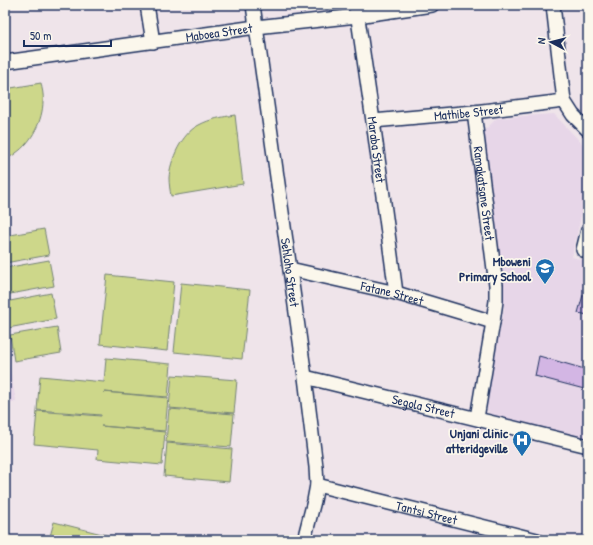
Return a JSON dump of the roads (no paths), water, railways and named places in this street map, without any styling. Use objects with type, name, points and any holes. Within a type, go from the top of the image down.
[{"type":"street","points":[[147,5],[153,42]]},
{"type":"street","name":"Sehloho Street","points":[[253,5],[305,376],[316,467],[317,485],[304,540]]},
{"type":"street","name":"Maboea Street","points":[[5,62],[256,27],[356,10],[432,5]]},
{"type":"street","points":[[553,5],[564,101],[573,114],[588,130]]},
{"type":"street","name":"Maraba Street","points":[[356,10],[373,121],[396,294]]},
{"type":"street","name":"Mathibe Street","points":[[373,121],[474,112],[564,101]]},
{"type":"street","name":"Ramakatsane Street","points":[[474,112],[496,285],[496,301],[477,418]]},
{"type":"street","points":[[583,250],[588,230]]},
{"type":"street","name":"Fatane Street","points":[[290,269],[396,294],[493,322]]},
{"type":"street","name":"Segola Street","points":[[305,376],[588,446]]},
{"type":"street","name":"Tantsi Street","points":[[317,485],[537,540]]},
{"type":"place","name":"Mboweni Primary School","points":[[545,285]]},
{"type":"place","name":"Unjani clinic atteridgeville","points":[[522,457]]}]
